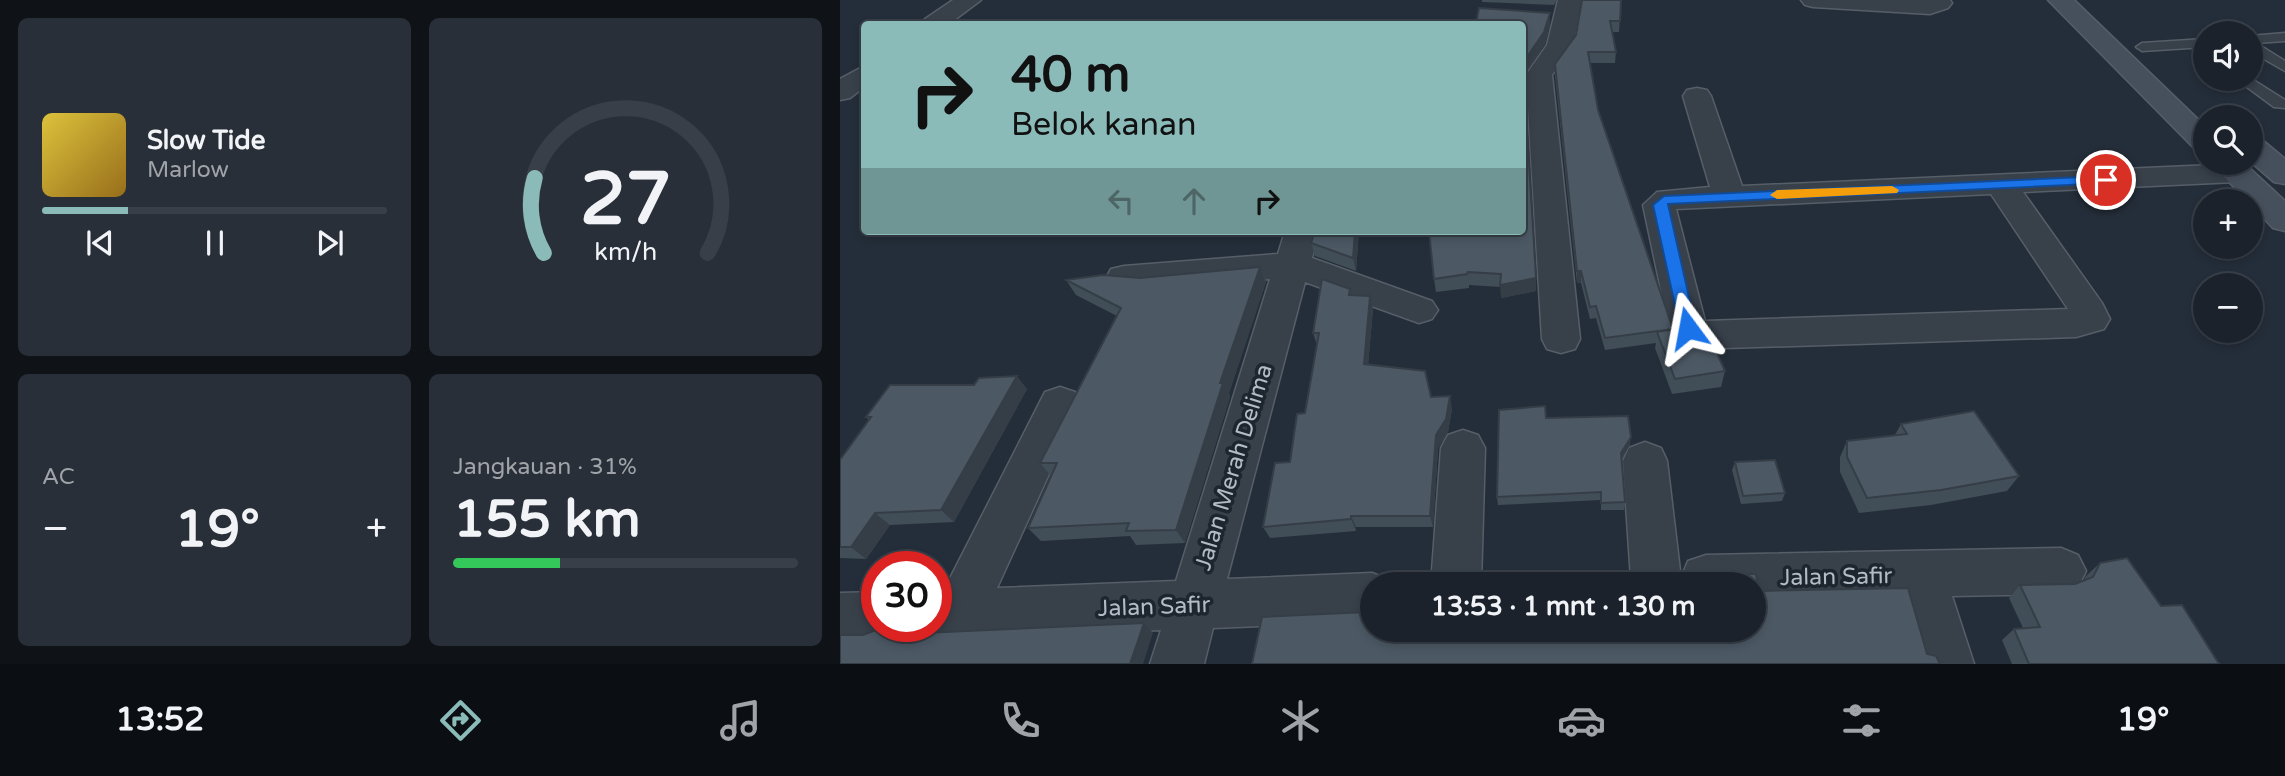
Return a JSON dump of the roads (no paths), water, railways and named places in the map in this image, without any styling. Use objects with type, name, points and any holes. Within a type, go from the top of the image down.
[{"type":"main road","points":[[2060,0],[2193,130]]},
{"type":"main road","points":[[2091,0],[2180,82]]},
{"type":"main road","points":[[2172,109],[2193,108]]},
{"type":"main road","points":[[2263,168],[2285,175]]},
{"type":"main road","points":[[2250,175],[2285,220]]},
{"type":"street","points":[[938,21],[969,0]]},
{"type":"street","points":[[1813,0],[1930,7],[1940,3],[1938,0]]},
{"type":"street","points":[[1559,10],[1560,45],[1531,75],[1538,226],[1560,339]]},
{"type":"street","points":[[840,92],[861,76]]},
{"type":"street","points":[[1697,96],[1730,196]]},
{"type":"street","points":[[2002,186],[2089,312],[2091,319],[2076,323],[1695,335],[1688,328],[1659,205],[1668,200],[2002,186],[2193,165]]},
{"type":"street","points":[[1124,278],[1298,248],[1419,310]]},
{"type":"street","name":"Jalan Merah Delima","points":[[1177,664],[1192,604],[1298,248]]},
{"type":"street","points":[[952,606],[1060,404]]},
{"type":"street","points":[[1457,572],[1463,448]]},
{"type":"street","name":"Jalan Safir","points":[[1645,461],[1632,581],[1919,572],[2061,571]]},
{"type":"street","points":[[1919,572],[1947,664]]},
{"type":"street","name":"Jalan Safir","points":[[952,614],[1360,597]]},
{"type":"street","points":[[840,618],[861,617]]},
{"type":"lane","points":[[2263,39],[2285,37]]},
{"type":"lane","points":[[2141,47],[2193,43]]},
{"type":"lane","points":[[2263,53],[2285,67]]},
{"type":"lane","points":[[2260,91],[2278,104],[2285,104]]}]
